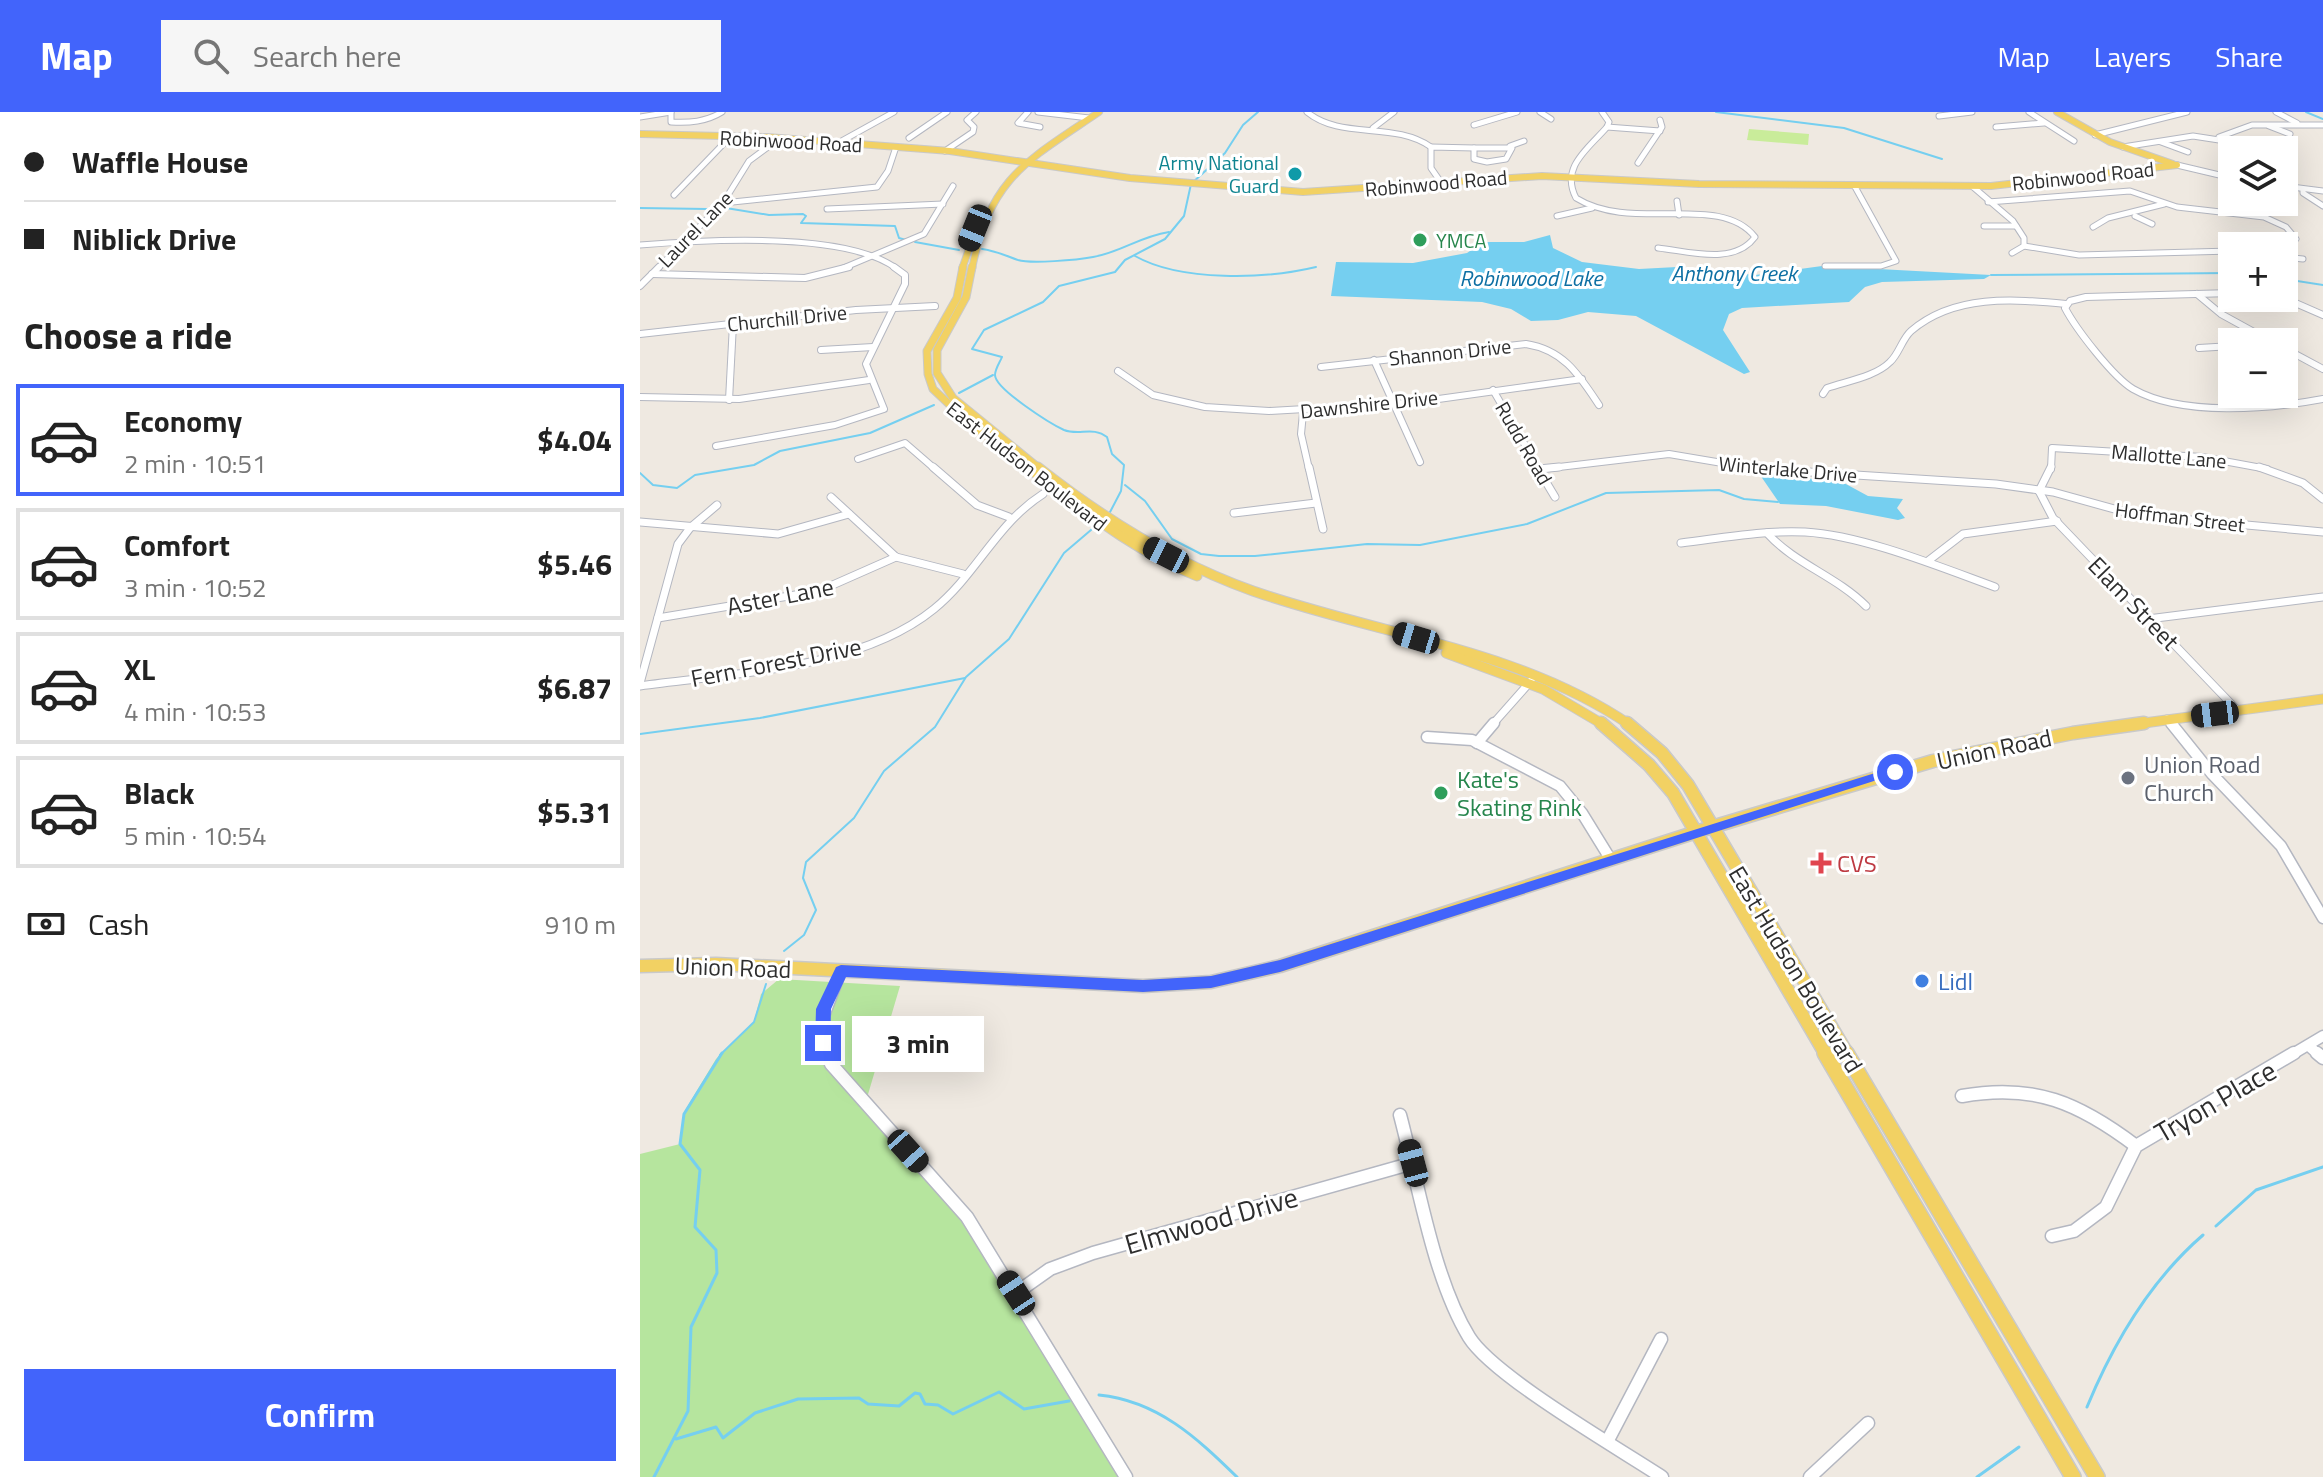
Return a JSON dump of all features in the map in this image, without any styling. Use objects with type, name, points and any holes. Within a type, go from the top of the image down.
[{"type":"main road","name":"East Hudson Boulevard","points":[[1099,112],[1088,116],[1024,160],[1003,184],[995,199],[975,251],[966,297],[937,350],[937,373],[953,398],[1117,530],[1190,566],[1264,596],[1531,681],[1589,714],[1632,746],[1705,830],[2097,1477]]},
{"type":"main road","points":[[2057,112],[2095,135],[2177,165]]},
{"type":"main road","name":"Robinwood Road","points":[[640,134],[780,138],[945,151],[1176,182],[1321,192],[1440,181],[1571,177],[1699,184],[1972,186],[2023,184],[2177,165]]},
{"type":"main road","name":"East Hudson Boulevard","points":[[1264,596],[1517,665],[1584,695],[1622,718],[1663,754],[1688,785],[1705,830],[2073,1477]]},
{"type":"main road","name":"Union Road","points":[[640,966],[716,964],[1143,986],[1211,982],[1280,966],[1705,830],[1944,759],[2030,740],[2323,699]]},
{"type":"street","points":[[640,117],[671,112],[671,122],[678,123],[706,119],[722,112]]},
{"type":"street","points":[[838,143],[883,121],[894,112]]},
{"type":"street","points":[[909,138],[947,112]]},
{"type":"street","points":[[945,151],[973,132],[974,127],[967,120],[976,112]]},
{"type":"street","points":[[1028,112],[1018,123],[1040,127]]},
{"type":"street","points":[[1038,112],[1088,116]]},
{"type":"street","points":[[1307,112],[1322,121],[1411,135],[1431,147],[1510,146],[1524,141]]},
{"type":"street","points":[[1373,128],[1394,112]]},
{"type":"street","points":[[1474,125],[1517,112]]},
{"type":"street","points":[[1540,112],[1551,119]]},
{"type":"street","points":[[1602,112],[1609,122],[1607,127],[1574,159],[1571,177],[1574,196],[1592,208],[1621,215],[1679,215],[1736,221],[1751,229],[1755,239],[1744,248],[1719,254],[1658,248]]},
{"type":"street","points":[[1939,116],[1972,112]]},
{"type":"street","points":[[2029,112],[2074,141]]},
{"type":"street","points":[[2095,135],[2187,112]]},
{"type":"street","points":[[2276,112],[2297,123]]},
{"type":"street","points":[[1638,163],[1660,131],[1664,122],[1660,120]]},
{"type":"street","points":[[1996,127],[2044,123]]},
{"type":"street","points":[[2220,136],[2227,131],[2265,125],[2323,125]]},
{"type":"street","points":[[2265,125],[2290,134]]},
{"type":"street","points":[[1607,127],[1660,131]]},
{"type":"street","points":[[674,195],[731,136]]},
{"type":"street","points":[[2123,147],[2183,137],[2218,137]]},
{"type":"street","name":"Laurel Lane","points":[[640,286],[723,203],[735,187],[748,158],[780,138]]},
{"type":"street","points":[[2161,142],[2188,152]]},
{"type":"street","points":[[1474,148],[1474,159],[1487,162],[1506,159],[1510,146]]},
{"type":"street","points":[[723,203],[877,187],[888,171],[896,147]]},
{"type":"street","points":[[1431,147],[1431,168],[1440,181]]},
{"type":"street","name":"Robinwood Road","points":[[2177,165],[2218,175]]},
{"type":"street","points":[[1825,266],[1881,266],[1896,261],[1854,185]]},
{"type":"street","points":[[652,274],[797,279],[828,274],[924,234],[953,186]]},
{"type":"street","points":[[1972,186],[1988,202],[2003,210],[2026,240],[2024,246]]},
{"type":"street","points":[[2298,188],[2323,191]]},
{"type":"street","points":[[2303,189],[2303,193],[2323,204]]},
{"type":"street","points":[[1988,202],[2130,191],[2164,204],[2218,210]]},
{"type":"street","points":[[1677,201],[1679,215]]},
{"type":"street","points":[[827,209],[943,204]]},
{"type":"street","points":[[2093,227],[2102,221],[2151,212],[2164,204]]},
{"type":"street","points":[[1557,216],[1592,208]]},
{"type":"street","points":[[2135,216],[2152,224]]},
{"type":"street","points":[[2256,216],[2282,225],[2289,232]]},
{"type":"street","points":[[1984,226],[2016,226]]},
{"type":"street","points":[[640,245],[685,242],[833,246],[891,263],[905,275],[905,284],[866,364],[869,380],[884,409],[835,425],[716,446]]},
{"type":"street","points":[[2012,253],[2024,246],[2076,255],[2218,251]]},
{"type":"street","points":[[2298,258],[2303,259]]},
{"type":"street","points":[[1823,394],[1827,388],[1881,370],[1910,332],[1960,304],[2016,299],[2066,304],[2086,297],[2218,293]]},
{"type":"street","points":[[2197,294],[2221,314],[2246,328]]},
{"type":"street","points":[[2066,304],[2066,312],[2126,383],[2144,394],[2171,401],[2272,408],[2323,399]]},
{"type":"street","points":[[2298,304],[2323,315]]},
{"type":"street","name":"Churchill Drive","points":[[640,334],[935,306]]},
{"type":"street","points":[[729,400],[732,379],[729,339],[733,324]]},
{"type":"street","name":"Shannon Drive","points":[[1321,367],[1524,344],[1560,353],[1599,405]]},
{"type":"street","points":[[821,350],[873,347]]},
{"type":"street","points":[[2199,348],[2218,347]]},
{"type":"street","points":[[2298,356],[2323,369]]},
{"type":"street","points":[[1374,360],[1420,462]]},
{"type":"street","name":"Dawnshire Drive","points":[[1118,371],[1136,389],[1166,401],[1303,413],[1582,379]]},
{"type":"street","points":[[640,397],[729,400],[869,380]]},
{"type":"street","name":"Rudd Road","points":[[1493,390],[1555,497]]},
{"type":"street","points":[[1303,413],[1301,434],[1323,529]]},
{"type":"street","points":[[858,459],[905,443],[977,505],[1009,517]]},
{"type":"street","name":"Mallotte Lane","points":[[2039,491],[2051,470],[2052,448],[2064,448],[2259,465],[2296,477],[2323,499]]},
{"type":"street","name":"Winterlake Drive","points":[[1539,469],[1669,454],[1732,467],[1987,483],[2039,491]]},
{"type":"street","name":"Elam Street","points":[[2039,491],[2041,500],[2057,521],[2238,711]]},
{"type":"street","name":"Hoffman Street","points":[[2039,491],[2136,515],[2323,532]]},
{"type":"street","name":"Fern Forest Drive","points":[[640,685],[832,655],[869,645],[902,631],[929,614],[1009,517],[1043,494]]},
{"type":"street","points":[[831,497],[896,557],[963,574]]},
{"type":"street","points":[[1234,513],[1316,503]]},
{"type":"street","points":[[640,685],[678,544],[690,528],[717,505]]},
{"type":"street","points":[[640,522],[778,534],[849,514]]},
{"type":"street","points":[[1928,561],[1963,534],[2057,521]]},
{"type":"street","points":[[1681,543],[1795,531],[1828,535],[1928,561],[1976,584],[1995,587]]},
{"type":"street","points":[[1767,533],[1783,551],[1851,592],[1866,606]]},
{"type":"street","name":"Aster Lane","points":[[658,618],[819,591],[896,557]]},
{"type":"street","points":[[2148,619],[2323,597]]},
{"type":"street","points":[[1477,743],[1531,681]]},
{"type":"street","points":[[2167,719],[2215,777],[2281,846],[2323,918]]},
{"type":"street","points":[[1427,737],[1450,733],[1519,760],[1541,779],[1559,785],[1611,860]]},
{"type":"street","points":[[841,971],[825,1002],[821,1026],[831,1064],[967,1217],[1126,1477]]},
{"type":"street","name":"Tryon Place","points":[[2052,1236],[2074,1231],[2106,1207],[2136,1146],[2310,1047],[2323,1036]]},
{"type":"street","points":[[2310,1047],[2323,1058]]},
{"type":"street","points":[[1962,1096],[2009,1089],[2055,1096],[2092,1114],[2136,1146]]},
{"type":"street","points":[[1400,1115],[1447,1290],[1470,1339],[1496,1366],[1662,1477]]},
{"type":"street","name":"Elmwood Drive","points":[[1016,1293],[1050,1269],[1093,1253],[1413,1163]]},
{"type":"street","points":[[1608,1440],[1661,1339]]},
{"type":"street","points":[[1810,1477],[1868,1423]]},
{"type":"green space","points":[[1749,129],[1809,134],[1808,145],[1747,140]]},
{"type":"green space","points":[[779,979],[900,986],[864,1108],[964,1219],[1119,1477],[640,1477],[640,1154],[680,1144],[684,1114],[690,1102],[716,1059],[754,1022],[761,994]]},
{"type":"water","name":"Robinwood Lake","points":[[1550,235],[1553,248],[1582,262],[1639,269],[1677,267],[1755,275],[1822,266],[1991,275],[1984,279],[1882,282],[1865,287],[1849,302],[1742,308],[1729,314],[1723,330],[1750,372],[1744,374],[1636,316],[1588,312],[1558,320],[1531,321],[1511,309],[1482,302],[1331,296],[1336,262],[1413,263],[1467,253],[1483,242],[1524,242]]},
{"type":"water","points":[[1758,472],[1844,483],[1868,496],[1903,499],[1897,508],[1905,518],[1898,520],[1826,506],[1780,504]]},
{"type":"waterway","points":[[1109,514],[1121,491],[1124,465],[1112,454],[1107,437],[1096,432],[1064,430],[1036,414],[997,381],[995,373],[1002,357],[972,349],[984,330],[1043,302],[1059,286],[1115,272],[1125,260],[1165,239],[1184,216],[1191,184],[1225,153],[1243,125],[1258,112]]},
{"type":"waterway","points":[[1716,112],[1844,128],[1942,159]]},
{"type":"waterway","points":[[2306,112],[2323,119]]},
{"type":"waterway","points":[[640,208],[707,209]]},
{"type":"waterway","points":[[726,208],[769,215],[803,214],[806,216],[801,223],[895,226],[899,238],[906,240]]},
{"type":"waterway","points":[[982,249],[1024,261],[1066,260],[1103,255],[1169,232]]},
{"type":"waterway","points":[[915,242],[959,250]]},
{"type":"waterway","points":[[1135,256],[1176,270],[1224,276],[1273,274],[1316,267]]},
{"type":"waterway","name":"Anthony Creek","points":[[1991,275],[2218,273]]},
{"type":"waterway","name":"Anthony Creek","points":[[2298,281],[2323,285]]},
{"type":"waterway","points":[[959,393],[993,375]]},
{"type":"waterway","points":[[640,473],[653,485],[677,488],[695,475],[754,465],[780,451],[870,433],[934,405]]},
{"type":"waterway","points":[[1125,485],[1145,501],[1172,539],[1201,554],[1219,556],[1255,556],[1367,544],[1420,545],[1527,524],[1606,493],[1719,490],[1744,499],[1778,502]]},
{"type":"waterway","points":[[784,951],[804,935],[816,910],[803,878],[806,862],[854,818],[884,771],[935,727],[966,677],[1009,639],[1064,553],[1098,524]]},
{"type":"waterway","points":[[640,734],[760,718],[965,678]]},
{"type":"waterway","points":[[722,1053],[754,1022],[766,984]]},
{"type":"waterway","points":[[654,1477],[688,1411],[691,1327],[717,1273],[716,1250],[695,1227],[700,1170],[680,1144],[684,1114],[722,1053]]},
{"type":"waterway","points":[[2216,1226],[2256,1190],[2323,1167]]},
{"type":"waterway","points":[[2087,1407],[2135,1314],[2167,1272],[2203,1235]]},
{"type":"waterway","points":[[676,1439],[716,1427],[723,1438],[755,1413],[798,1399],[859,1398],[868,1404],[899,1406],[915,1393],[920,1394],[925,1404],[938,1405],[953,1414],[999,1392],[1024,1409],[1069,1401]]},
{"type":"waterway","points":[[1099,1395],[1158,1413],[1191,1435],[1237,1477]]},
{"type":"waterway","points":[[1977,1477],[2019,1447]]},
{"type":"place","name":"Army National Guard","points":[[1295,174]]},
{"type":"place","name":"YMCA","points":[[1420,240]]},
{"type":"place","name":"Union Road Church","points":[[2128,778]]},
{"type":"place","name":"Kate's Skating Rink","points":[[1441,793]]},
{"type":"place","name":"CVS","points":[[1821,863]]},
{"type":"place","name":"Lidl","points":[[1922,981]]},
{"type":"route","points":[[823,1043],[823,1009],[841,971],[1143,986],[1211,982],[1280,966],[1712,827],[1895,772]]}]
